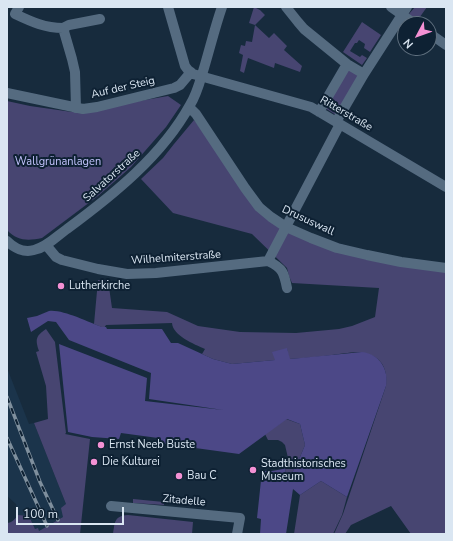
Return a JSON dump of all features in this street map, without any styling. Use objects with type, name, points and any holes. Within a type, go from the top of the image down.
[{"type":"street","points":[[19,7],[16,14],[36,23],[50,27],[63,28],[69,25],[100,19]]},
{"type":"street","points":[[168,7],[185,66],[191,72]]},
{"type":"street","name":"Salvatorstraße","points":[[7,241],[16,248],[22,250],[34,250],[46,245],[93,210],[144,165],[174,131],[189,107],[196,92],[214,28],[222,7]]},
{"type":"street","points":[[286,7],[304,29],[347,64],[364,74]]},
{"type":"street","points":[[287,288],[281,269],[268,261],[364,74],[404,11],[391,7]]},
{"type":"street","points":[[63,28],[75,72],[76,108]]},
{"type":"street","points":[[437,39],[446,45]]},
{"type":"street","points":[[319,112],[347,64]]},
{"type":"street","name":"Ritterstraße","points":[[191,72],[311,107],[446,187]]},
{"type":"street","name":"Auf der Steig","points":[[7,93],[83,109],[174,88],[191,72]]},
{"type":"street","name":"Drususwall","points":[[189,107],[196,114],[259,207],[286,227],[337,248],[401,262],[446,268]]},
{"type":"street","name":"Wilhelmiterstraße","points":[[46,245],[56,257],[62,260],[98,269],[127,274],[156,273],[268,261]]},
{"type":"street","name":"Zitadelle","points":[[110,506],[240,518],[238,534]]},
{"type":"shaded area","points":[[49,311],[68,314],[102,327],[106,327],[107,329],[162,329],[171,343],[178,343],[213,359],[232,364],[275,360],[272,352],[287,348],[290,359],[362,352],[374,356],[382,364],[386,374],[386,386],[347,497],[321,481],[300,495],[293,489],[286,534],[260,534],[261,519],[257,518],[262,471],[283,469],[285,465],[286,477],[293,471],[305,445],[300,424],[287,419],[239,454],[159,443],[158,438],[121,433],[119,439],[92,437],[68,432],[59,344],[147,378],[145,401],[223,410],[149,399],[151,373],[69,340],[56,322],[48,321],[31,332],[27,318]]},
{"type":"shaded area","points":[[7,368],[29,424],[34,423],[66,504],[63,517],[39,531],[35,529],[29,516],[18,515],[16,504],[7,496]]},
{"type":"green space","points":[[254,7],[265,15],[255,25],[249,23]]},
{"type":"green space","points":[[415,7],[427,7],[421,16],[411,16],[409,14]]},
{"type":"green space","points":[[362,22],[381,35],[370,52],[364,48],[365,44],[359,40],[355,43],[350,51],[360,57],[362,55],[367,58],[362,65],[343,52]]},
{"type":"green space","points":[[255,25],[269,38],[274,33],[287,46],[284,50],[302,66],[300,72],[275,63],[274,68],[248,58],[244,73],[240,71],[243,55],[239,53],[241,45],[245,46],[246,41],[252,42]]},
{"type":"green space","points":[[348,69],[360,75],[336,115],[325,108]]},
{"type":"green space","name":"Wallgrünanlagen","points":[[168,96],[181,105],[166,127],[131,167],[98,196],[42,238],[32,240],[23,239],[11,234],[7,230],[7,101],[72,112],[73,110],[122,104]]},
{"type":"green space","points":[[194,120],[283,229],[446,272],[446,534],[411,534],[391,506],[351,525],[345,534],[334,534],[343,514],[386,386],[385,369],[375,357],[356,352],[289,359],[287,349],[275,360],[232,364],[213,359],[202,354],[205,349],[180,336],[173,328],[172,323],[106,325],[104,328],[94,324],[98,280],[108,280],[112,308],[167,312],[198,326],[240,332],[296,333],[339,329],[352,326],[375,317],[379,288],[292,283],[287,268],[252,234],[173,213],[141,179],[163,158]]},
{"type":"green space","points":[[46,329],[55,342],[65,434],[90,439],[80,534],[7,534],[7,523],[12,522],[18,515],[29,516],[35,529],[38,528],[39,531],[63,517],[61,508],[66,504],[34,423],[48,419],[46,386],[36,352],[39,351],[37,338]]},
{"type":"green space","points":[[286,419],[300,424],[305,445],[293,471],[286,477],[285,465],[288,458],[285,445],[278,440],[268,440],[265,434]]},
{"type":"green space","points":[[321,481],[347,497],[342,515],[333,534],[294,534],[300,495]]},
{"type":"green space","points":[[133,499],[164,502],[164,505],[133,503]]},
{"type":"green space","points":[[128,515],[193,522],[192,534],[113,534],[116,520],[120,517]]},
{"type":"railway","points":[[7,397],[40,482],[58,520]]},
{"type":"railway","points":[[7,438],[47,526]]},
{"type":"place","name":"Lutherkirche","points":[[61,286]]},
{"type":"place","name":"Ernst Neeb Büste","points":[[101,445]]},
{"type":"place","name":"Die Kulturei","points":[[94,462]]},
{"type":"place","name":"Stadthistorisches Museum","points":[[253,470]]},
{"type":"place","name":"Bau C","points":[[179,476]]}]
